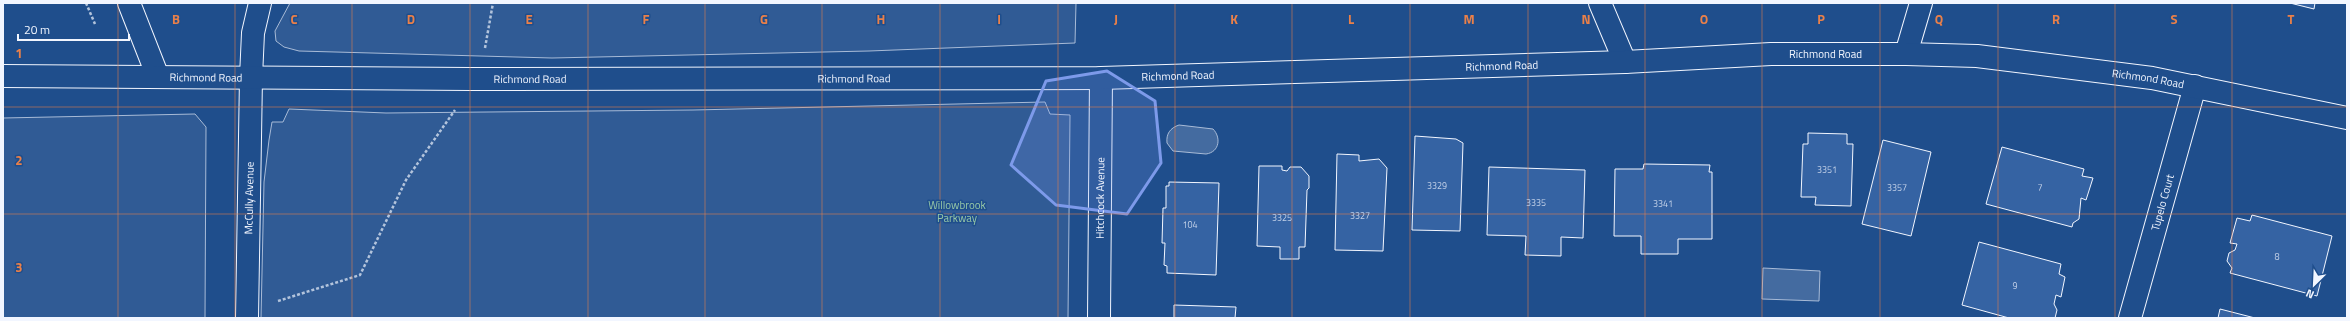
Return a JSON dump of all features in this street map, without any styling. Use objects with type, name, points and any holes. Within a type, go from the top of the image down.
[{"type":"street","points":[[128,3],[158,77]]},
{"type":"street","name":"McCully Avenue","points":[[247,318],[250,77],[253,33],[260,3]]},
{"type":"street","points":[[1600,3],[1625,62]]},
{"type":"street","points":[[1906,54],[1921,3]]},
{"type":"street","name":"Richmond Road","points":[[3,76],[470,79],[1101,78],[1625,62],[1771,54],[1906,54],[1977,56],[2152,78],[2347,118]]},
{"type":"street","name":"Hitchcock Avenue","points":[[1099,318],[1101,78]]},
{"type":"street","name":"Tupelo Court","points":[[2130,318],[2195,86]]},
{"type":"path","points":[[86,3],[95,24]]},
{"type":"path","points":[[484,50],[494,3]]},
{"type":"path","points":[[276,302],[360,275],[406,180],[450,121],[456,109]]},
{"type":"highlighted area","points":[[1107,71],[1155,101],[1161,163],[1127,214],[1056,205],[1011,165],[1046,81]]},
{"type":"shaded area","points":[[290,3],[1076,3],[1075,43],[869,51],[552,58],[299,51],[284,47],[276,41],[275,31]]},
{"type":"shaded area","name":"Willowbrook Parkway","points":[[1045,102],[1050,114],[1070,115],[1068,318],[261,318],[264,182],[269,140],[272,122],[283,122],[289,109],[386,113],[693,110]]},
{"type":"shaded area","points":[[195,114],[206,127],[205,318],[3,318],[3,118]]},
{"type":"shaded area","points":[[1179,125],[1213,129],[1216,132],[1218,144],[1211,153],[1206,154],[1173,151],[1167,143],[1167,137],[1171,130]]},
{"type":"shaded area","points":[[1763,268],[1820,271],[1819,301],[1762,299]]},
{"type":"building","points":[[2290,3],[2315,3],[2314,9]]},
{"type":"building","points":[[1808,133],[1847,134],[1847,144],[1853,144],[1851,206],[1815,205],[1816,197],[1801,197],[1803,144],[1808,144]]},
{"type":"building","points":[[1415,136],[1456,139],[1463,143],[1460,231],[1412,230]]},
{"type":"building","points":[[1883,140],[1931,152],[1911,236],[1862,224]]},
{"type":"building","points":[[2002,147],[2084,169],[2082,176],[2093,178],[2086,200],[2081,198],[2079,219],[2073,223],[2072,227],[1986,204]]},
{"type":"building","points":[[1337,154],[1359,155],[1359,161],[1379,159],[1387,168],[1383,251],[1335,250]]},
{"type":"building","points":[[1644,164],[1710,165],[1709,172],[1712,172],[1712,239],[1678,239],[1678,254],[1641,254],[1641,236],[1614,236],[1615,169],[1643,169]]},
{"type":"building","points":[[1259,166],[1282,166],[1282,170],[1287,171],[1290,167],[1301,167],[1309,176],[1309,188],[1307,190],[1305,247],[1299,247],[1299,259],[1280,259],[1280,247],[1257,246]]},
{"type":"building","points":[[1489,167],[1585,170],[1583,238],[1561,237],[1561,256],[1525,255],[1526,236],[1487,235]]},
{"type":"building","points":[[1169,182],[1219,183],[1216,275],[1167,273],[1167,266],[1164,265],[1165,243],[1162,243],[1163,208],[1166,208],[1166,186],[1169,186]]},
{"type":"building","points":[[2252,215],[2332,236],[2317,296],[2230,273],[2232,268],[2227,261],[2229,253],[2235,250],[2237,244],[2230,243],[2237,218],[2250,221]]},
{"type":"building","points":[[1979,242],[2061,264],[2059,274],[2065,277],[2061,297],[2056,295],[2054,304],[2057,310],[2055,318],[2009,318],[1962,305]]},
{"type":"building","points":[[1174,305],[1236,307],[1235,318],[1174,318]]},
{"type":"building","points":[[2220,309],[2255,318],[2218,318]]}]
